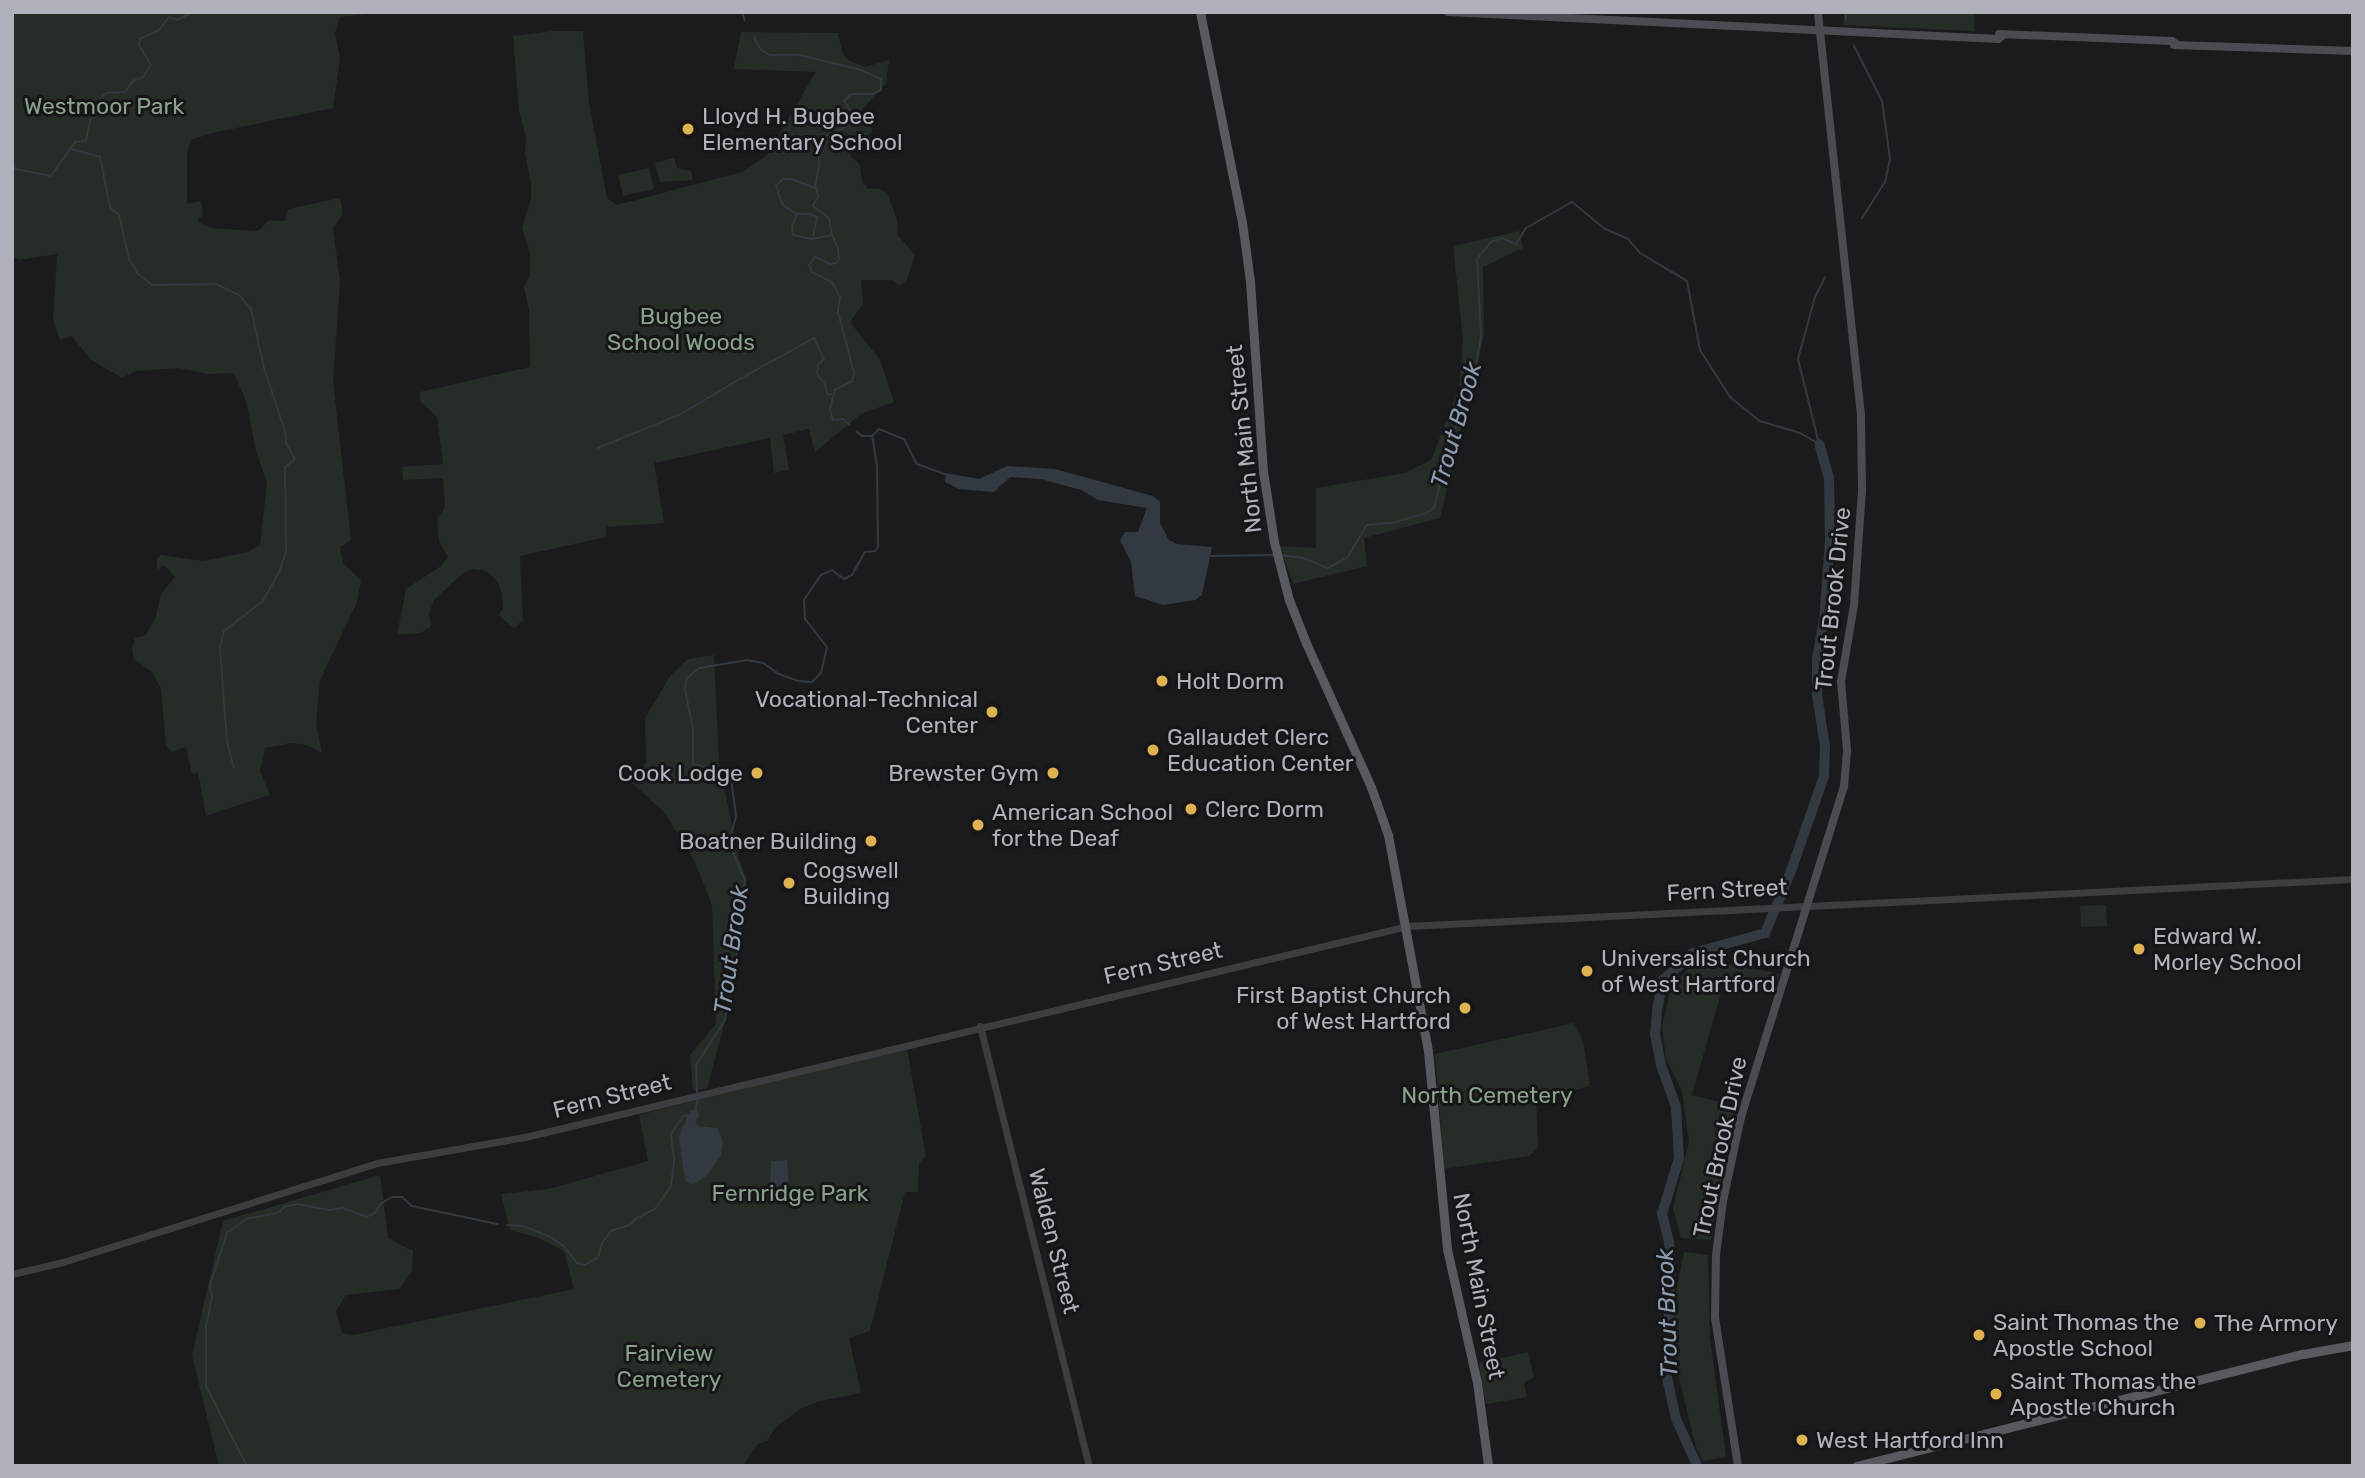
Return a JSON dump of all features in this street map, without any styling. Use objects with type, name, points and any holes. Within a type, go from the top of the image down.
[{"type":"main road","name":"North Main Street","points":[[1200,12],[1243,230],[1265,484],[1274,542],[1278,562],[1306,643],[1383,818],[1407,926],[1428,1051],[1447,1249],[1482,1406],[1488,1466]]},
{"type":"main road","points":[[1448,12],[1965,35],[1984,33],[2002,36],[2172,41],[2176,44],[2353,51]]},
{"type":"main road","name":"Trout Brook Drive","points":[[1738,1466],[1715,1318],[1716,1255],[1741,1117],[1846,775],[1846,738],[1840,682],[1854,605],[1863,460],[1818,12]]},
{"type":"main road","points":[[1856,1466],[1898,1458],[2353,1345]]},
{"type":"main road","points":[[1879,1466],[1898,1458]]},
{"type":"street","name":"Fern Street","points":[[12,1274],[62,1262],[377,1163],[500,1142],[1407,926],[2353,879]]},
{"type":"street","name":"Walden Street","points":[[980,1027],[1089,1466]]},
{"type":"green space","name":"Westmoor Park","points":[[12,12],[385,12],[340,17],[335,34],[340,58],[333,108],[212,133],[191,140],[187,153],[187,204],[201,201],[203,214],[197,221],[210,228],[258,231],[269,220],[285,221],[288,209],[340,198],[343,214],[333,228],[340,281],[333,381],[351,540],[340,547],[343,563],[361,580],[357,602],[320,680],[316,725],[322,753],[307,745],[292,743],[265,748],[260,771],[270,795],[206,816],[198,772],[192,774],[186,747],[171,752],[166,745],[161,689],[152,672],[134,659],[132,649],[135,638],[146,635],[156,616],[161,594],[175,577],[164,565],[157,570],[157,558],[161,555],[203,561],[248,552],[260,545],[267,483],[256,451],[246,401],[234,373],[207,374],[179,368],[135,371],[122,378],[90,359],[72,336],[60,340],[53,320],[57,254],[19,260],[12,256]]},
{"type":"green space","points":[[1845,12],[1975,12],[1974,31],[1843,25]]},
{"type":"green space","name":"Bugbee School Woods","points":[[553,31],[583,31],[589,103],[607,198],[617,205],[742,172],[767,155],[816,72],[734,69],[741,32],[838,33],[843,54],[848,60],[865,67],[889,60],[886,83],[860,112],[862,122],[869,117],[872,132],[851,148],[849,154],[860,165],[862,182],[868,189],[878,188],[887,193],[897,219],[898,235],[915,255],[907,279],[900,286],[892,280],[861,280],[863,304],[850,322],[880,360],[894,402],[861,414],[815,452],[809,429],[783,435],[789,470],[774,473],[770,438],[654,463],[664,523],[606,527],[606,537],[520,556],[523,620],[514,628],[498,615],[503,609],[502,593],[497,581],[486,571],[473,569],[463,573],[434,600],[429,613],[431,626],[421,633],[397,635],[406,589],[441,566],[448,557],[439,541],[437,519],[445,507],[443,478],[403,480],[402,467],[443,464],[437,417],[420,401],[420,392],[530,367],[529,310],[524,287],[530,275],[530,253],[522,228],[531,199],[531,183],[525,154],[526,137],[519,111],[513,36]]},
{"type":"green space","points":[[674,158],[677,168],[691,171],[693,180],[660,182],[655,163]]},
{"type":"green space","points":[[649,168],[654,189],[623,196],[618,175]]},
{"type":"green space","points":[[1519,231],[1523,248],[1483,267],[1484,335],[1440,518],[1364,538],[1367,566],[1293,584],[1280,546],[1316,548],[1316,488],[1405,473],[1431,460],[1459,389],[1463,339],[1453,246]]},
{"type":"green space","points":[[714,655],[719,763],[739,859],[747,881],[725,1021],[707,1089],[693,1090],[690,1055],[716,1024],[712,905],[694,860],[665,813],[632,783],[646,762],[645,718],[670,676],[688,659]]},
{"type":"green space","points":[[2106,905],[2107,926],[2081,927],[2080,906]]},
{"type":"green space","points":[[1699,958],[1780,974],[1773,994],[1708,980],[1704,989],[1721,993],[1692,1095],[1735,1106],[1711,1240],[1681,1238],[1673,1208],[1689,1142],[1682,1091],[1666,1059],[1662,1028],[1671,987]]},
{"type":"green space","name":"North Cemetery","points":[[1574,1023],[1583,1041],[1590,1086],[1536,1099],[1538,1147],[1529,1156],[1444,1169],[1435,1054]]},
{"type":"green space","points":[[907,1048],[926,1157],[919,1163],[918,1192],[905,1192],[870,1331],[849,1338],[861,1393],[820,1401],[800,1409],[774,1429],[767,1441],[758,1444],[743,1466],[219,1466],[192,1355],[223,1221],[380,1175],[388,1238],[413,1251],[412,1271],[400,1289],[346,1295],[336,1311],[342,1333],[353,1335],[574,1289],[564,1251],[536,1237],[510,1230],[501,1194],[549,1189],[648,1161],[639,1115]]},
{"type":"green space","points":[[1684,1252],[1708,1255],[1710,1338],[1726,1457],[1703,1461],[1696,1447],[1676,1366],[1672,1313]]},
{"type":"green space","points":[[1528,1352],[1534,1377],[1524,1383],[1527,1397],[1486,1404],[1479,1363]]},
{"type":"shaded area","points":[[1007,466],[1055,469],[1153,496],[1160,502],[1160,523],[1169,540],[1177,544],[1212,547],[1202,595],[1195,600],[1163,605],[1135,596],[1131,562],[1120,540],[1125,532],[1138,532],[1147,508],[1098,500],[1081,490],[1041,479],[1010,477],[994,492],[959,489],[945,482],[946,473],[979,479]]},
{"type":"shaded area","points":[[689,1118],[699,1126],[717,1128],[723,1141],[721,1155],[716,1163],[705,1177],[692,1185],[685,1180],[679,1139],[681,1128]]},
{"type":"shaded area","points":[[787,1160],[789,1186],[782,1190],[787,1201],[780,1202],[770,1194],[771,1161]]},
{"type":"waterway","points":[[12,162],[15,169],[51,176],[75,142],[86,141],[90,120],[102,111],[100,99],[106,93],[125,92],[133,81],[143,77],[151,65],[139,45],[140,39],[159,30],[169,17],[177,20],[193,12]]},
{"type":"waterway","points":[[742,12],[745,21]]},
{"type":"waterway","name":"Trout Brook","points":[[1845,12],[1846,20]]},
{"type":"waterway","points":[[754,38],[761,50],[770,55],[800,55],[861,70],[881,79],[881,90],[872,94],[851,94],[844,101],[852,113],[851,124],[818,140],[819,164],[815,188],[792,179],[783,179],[776,186],[783,205],[797,214],[792,226],[793,235],[812,239],[832,235],[838,248],[839,259],[836,263],[831,264],[815,257],[809,265],[812,272],[832,282],[840,297],[838,312],[854,373],[852,381],[835,390],[830,409],[833,420],[843,419],[850,425]]},
{"type":"waterway","points":[[1854,46],[1882,101],[1890,159],[1885,182],[1862,218]]},
{"type":"waterway","points":[[71,149],[100,157],[110,207],[119,215],[129,259],[138,274],[152,285],[216,284],[239,295],[251,309],[264,368],[285,431],[286,443],[295,459],[285,467],[286,551],[279,572],[263,601],[224,631],[220,647],[227,742],[234,768]]},
{"type":"waterway","points":[[816,188],[818,196],[813,206],[829,218],[832,235]]},
{"type":"waterway","name":"Trout Brook","points":[[1280,555],[1303,558],[1328,568],[1347,558],[1367,525],[1392,523],[1427,513],[1434,508],[1451,438],[1473,385],[1481,335],[1477,259],[1491,242],[1502,238],[1516,244],[1526,228],[1572,202],[1605,229],[1628,239],[1640,253],[1687,281],[1700,350],[1730,397],[1760,421],[1800,433],[1819,444]]},
{"type":"waterway","points":[[798,214],[817,217],[813,237]]},
{"type":"waterway","points":[[1819,444],[1798,359],[1815,297],[1825,277]]},
{"type":"waterway","points":[[745,376],[814,338],[824,359],[818,365],[817,374],[828,395],[832,394]]},
{"type":"waterway","points":[[598,448],[681,414],[743,377]]},
{"type":"waterway","name":"Trout Brook","points":[[697,1093],[696,1065],[725,1020],[735,969],[745,880],[729,844],[736,815],[731,779],[725,772],[693,764],[693,728],[685,690],[686,679],[699,668],[747,660],[763,663],[779,674],[798,681],[812,682],[821,673],[827,647],[805,619],[804,600],[821,575],[832,570],[844,579],[852,575],[865,552],[875,551],[878,547],[877,466],[872,436],[879,429],[904,439],[917,464],[945,474]]},
{"type":"waterway","points":[[857,432],[862,436],[871,436]]},
{"type":"waterway","name":"Trout Brook","points":[[1696,1463],[1676,1419],[1666,1373],[1671,1268],[1669,1242],[1662,1214],[1679,1158],[1676,1107],[1661,1065],[1655,1035],[1657,1010],[1663,980],[1693,953],[1765,933],[1791,871],[1824,776],[1825,747],[1817,695],[1817,659],[1824,621],[1830,541],[1829,478],[1819,444]]},
{"type":"waterway","name":"Trout Brook","points":[[1210,556],[1274,555]]},
{"type":"waterway","name":"Trout Brook","points":[[507,1225],[523,1226],[552,1238],[564,1246],[577,1263],[585,1265],[598,1257],[602,1243],[611,1231],[630,1225],[635,1219],[655,1209],[671,1186],[674,1160],[671,1134],[683,1116],[694,1115],[698,1099]]},
{"type":"waterway","name":"Trout Brook","points":[[691,1120],[694,1115]]},
{"type":"waterway","name":"Trout Brook","points":[[247,1466],[206,1386],[206,1326],[212,1298],[210,1285],[227,1233],[246,1219],[278,1213],[284,1207],[298,1204],[330,1210],[343,1208],[366,1217],[375,1213],[380,1204],[392,1197],[402,1197],[412,1206],[497,1224]]},
{"type":"place","name":"Lloyd H. Bugbee Elementary School","points":[[688,129]]},
{"type":"place","name":"Holt Dorm","points":[[1162,681]]},
{"type":"place","name":"Vocational-Technical Center","points":[[992,712]]},
{"type":"place","name":"Gallaudet Clerc Education Center","points":[[1153,750]]},
{"type":"place","name":"Cook Lodge","points":[[757,773]]},
{"type":"place","name":"Brewster Gym","points":[[1053,773]]},
{"type":"place","name":"Clerc Dorm","points":[[1191,809]]},
{"type":"place","name":"American School for the Deaf","points":[[978,825]]},
{"type":"place","name":"Boatner Building","points":[[871,841]]},
{"type":"place","name":"Cogswell Building","points":[[789,883]]},
{"type":"place","name":"Edward W. Morley School","points":[[2139,949]]},
{"type":"place","name":"Universalist Church of West Hartford","points":[[1587,971]]},
{"type":"place","name":"First Baptist Church of West Hartford","points":[[1465,1008]]},
{"type":"place","name":"The Armory","points":[[2200,1323]]},
{"type":"place","name":"Saint Thomas the Apostle School","points":[[1979,1335]]},
{"type":"place","name":"Saint Thomas the Apostle Church","points":[[1996,1394]]},
{"type":"place","name":"West Hartford Inn","points":[[1802,1440]]},
{"type":"park label","name":"Fernridge Park","points":[[790,1193]]},
{"type":"park label","name":"Fairview Cemetery","points":[[669,1366]]}]
